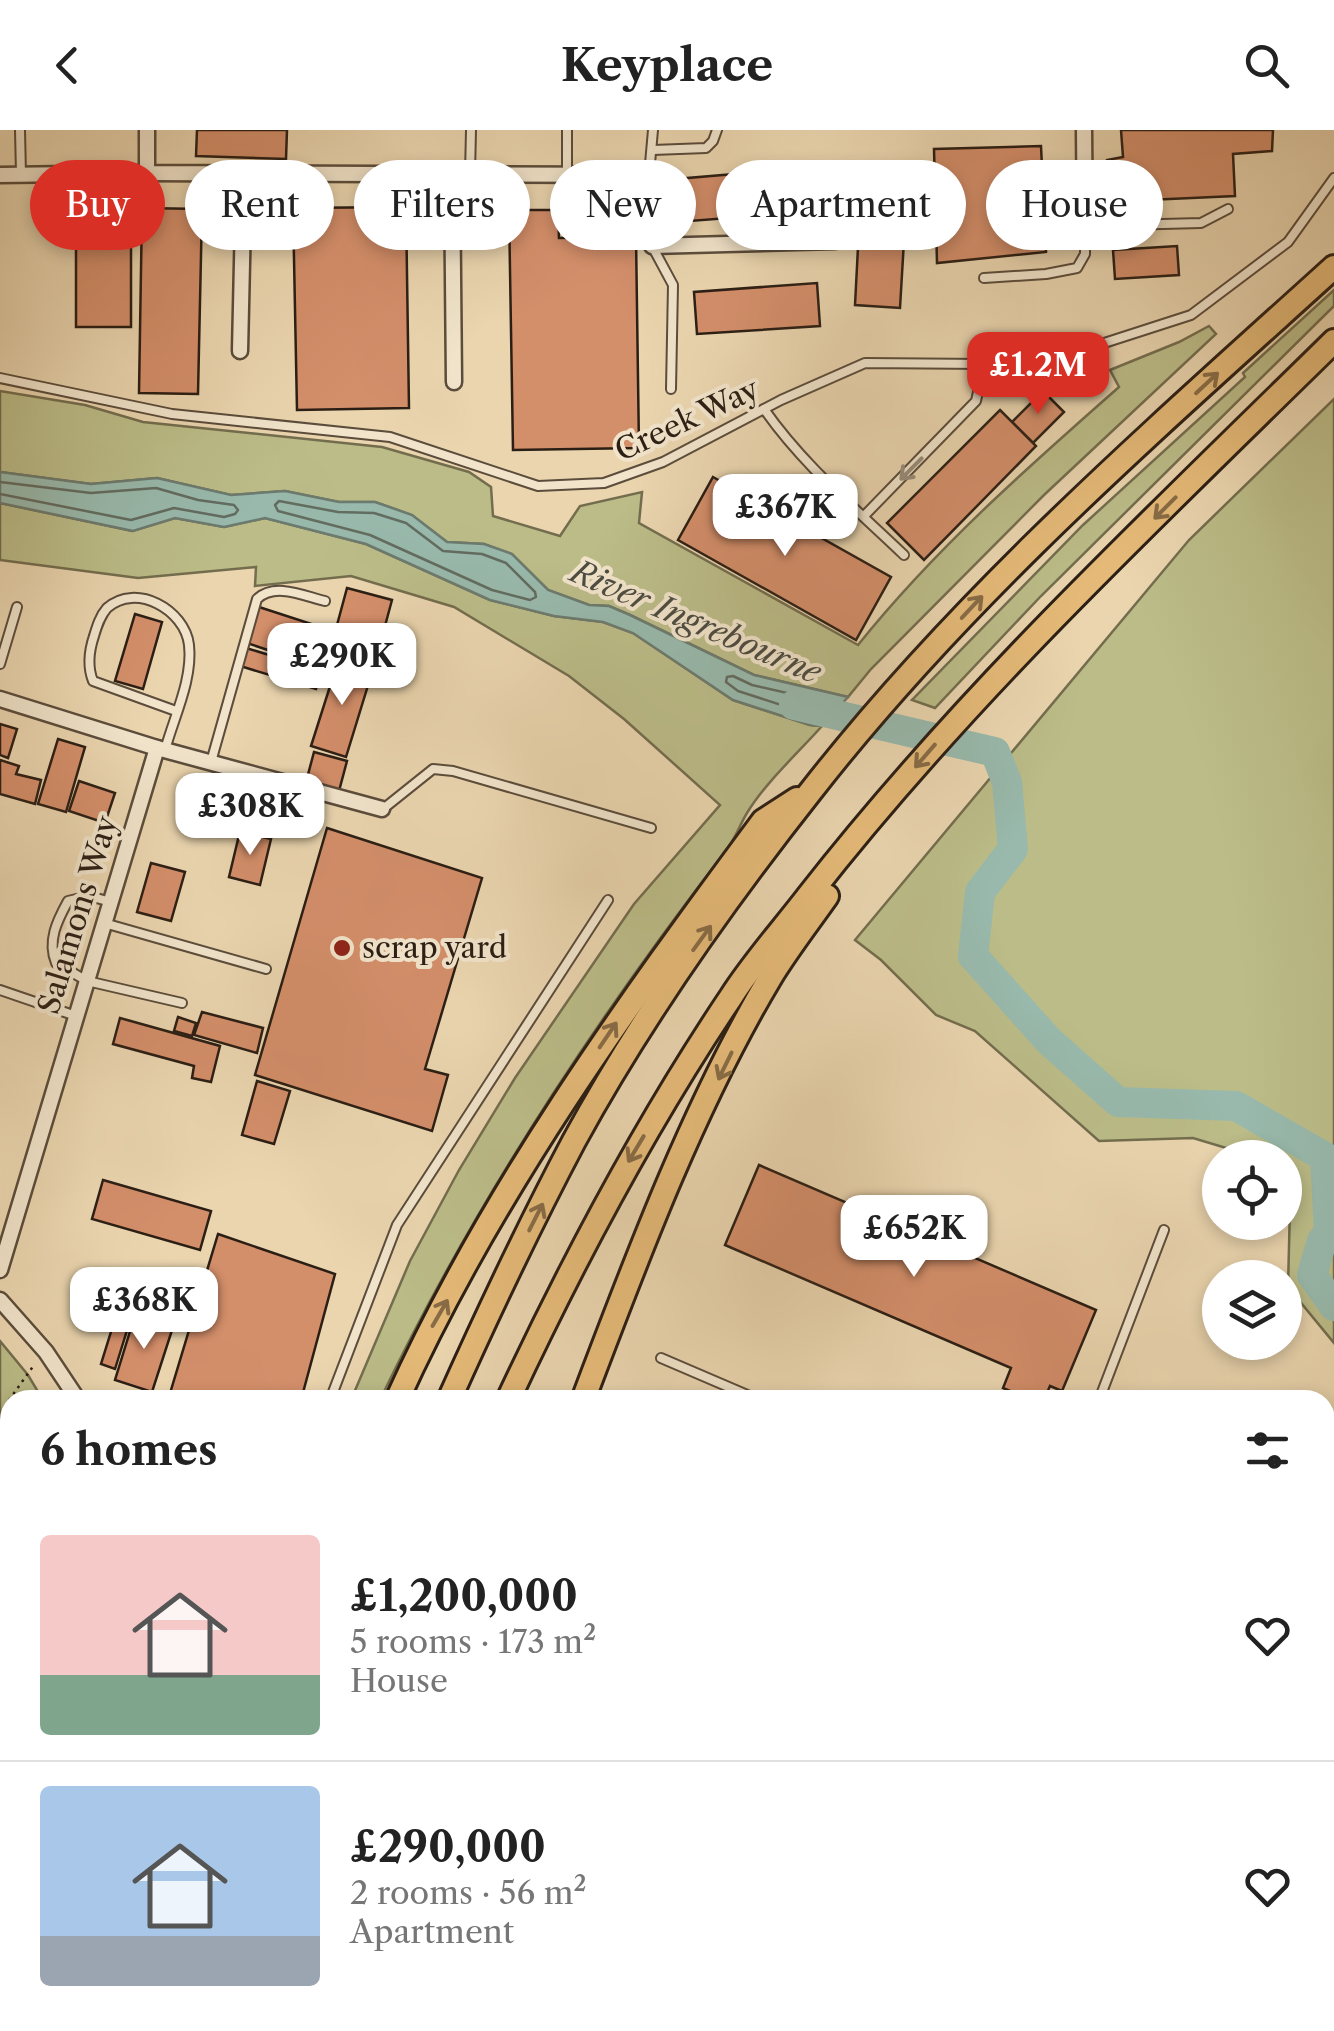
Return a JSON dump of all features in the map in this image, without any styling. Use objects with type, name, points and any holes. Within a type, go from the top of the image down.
[{"type":"highway","points":[[453,1390],[496,1294],[566,1157],[630,1046],[687,958],[818,782],[906,679],[1056,523],[1334,267]]},
{"type":"highway","points":[[513,1390],[630,1158],[732,994],[852,840],[972,702],[1334,341]]},
{"type":"highway","points":[[402,1390],[433,1325],[508,1195],[607,1036],[763,821],[818,782]]},
{"type":"highway","points":[[587,1390],[640,1254],[708,1100],[769,979],[833,887],[852,840]]},
{"type":"street","points":[[147,130],[147,160]]},
{"type":"street","points":[[1084,130],[1084,160]]},
{"type":"street","points":[[0,174],[30,174]]},
{"type":"street","points":[[240,351],[242,250]]},
{"type":"street","points":[[453,250],[454,382]]},
{"type":"street","points":[[0,699],[161,749],[382,809]]},
{"type":"street","name":"Salamons Way","points":[[0,1270],[110,902],[161,749]]},
{"type":"street","points":[[0,1300],[46,1352],[71,1390]]},
{"type":"lane","points":[[20,130],[21,174]]},
{"type":"lane","points":[[470,130],[470,160]]},
{"type":"lane","points":[[567,130],[567,160]]},
{"type":"lane","points":[[651,160],[653,130]]},
{"type":"lane","points":[[653,150],[706,148],[717,130]]},
{"type":"lane","name":"Creek Way","points":[[0,378],[172,414],[390,437],[538,486],[604,482],[663,462],[764,409],[865,363],[984,364],[1067,354],[1191,315],[1288,242],[1334,178]]},
{"type":"lane","points":[[1163,226],[1201,223],[1228,209]]},
{"type":"lane","points":[[654,250],[673,284],[671,389]]},
{"type":"lane","points":[[984,278],[1077,268],[1085,250]]},
{"type":"lane","points":[[864,516],[976,401],[984,364]]},
{"type":"lane","points":[[764,409],[788,443],[904,555]]},
{"type":"lane","points":[[211,762],[257,599],[264,592],[278,590],[325,600]]},
{"type":"lane","points":[[161,749],[176,712],[189,664],[187,634],[180,620],[156,603],[126,598],[117,601],[104,611],[91,646],[89,663],[94,681],[176,712]]},
{"type":"lane","points":[[0,664],[17,607]]},
{"type":"lane","points":[[382,809],[418,778],[433,770],[443,770],[651,828]]},
{"type":"lane","points":[[110,902],[80,896],[68,901],[55,927],[52,945],[56,963],[87,981],[182,1003]]},
{"type":"lane","points":[[334,1390],[396,1225],[608,900]]},
{"type":"lane","points":[[104,923],[266,969]]},
{"type":"lane","points":[[0,990],[76,1016]]},
{"type":"lane","points":[[1104,1390],[1164,1230]]},
{"type":"lane","points":[[661,1358],[736,1390]]},
{"type":"path","points":[[15,1390],[46,1352]]},
{"type":"green space","points":[[1334,290],[1334,306],[1041,596],[935,708],[912,700],[1083,525]]},
{"type":"green space","points":[[1209,326],[1216,334],[1044,495],[848,697],[754,675],[609,606],[589,605],[548,590],[512,554],[484,544],[447,542],[412,515],[375,502],[339,502],[285,491],[231,495],[157,478],[91,484],[0,472],[0,391],[85,405],[143,422],[382,447],[469,472],[491,487],[493,516],[560,536],[580,506],[642,492],[639,523],[858,645],[950,543],[1119,387],[1110,370]]},
{"type":"green space","points":[[1334,399],[1334,1343],[1302,1304],[1302,1260],[1289,1260],[1289,1240],[1302,1240],[1302,1140],[1099,1141],[975,1031],[936,1015],[855,940],[1189,540]]},
{"type":"green space","points":[[0,503],[132,531],[175,518],[224,527],[265,518],[366,544],[490,600],[554,616],[603,622],[633,633],[733,700],[822,726],[754,802],[728,847],[582,1049],[495,1186],[385,1390],[355,1390],[410,1261],[459,1170],[515,1078],[634,904],[720,805],[624,719],[569,676],[454,607],[351,576],[255,586],[256,567],[138,578],[0,560]]},
{"type":"green space","points":[[0,1341],[37,1390],[0,1390]]},
{"type":"water","points":[[0,472],[91,484],[157,478],[231,495],[285,491],[339,502],[375,502],[412,515],[447,542],[484,544],[512,554],[548,590],[589,605],[609,606],[754,675],[848,697],[822,726],[810,725],[733,700],[633,633],[603,622],[554,616],[490,600],[366,544],[265,518],[224,527],[175,518],[133,531],[0,503]]},
{"type":"building","points":[[197,130],[287,130],[286,159],[196,156]]},
{"type":"building","points":[[1121,130],[1273,130],[1272,151],[1233,154],[1235,196],[1163,199],[1163,160],[1107,160],[1123,157]]},
{"type":"building","points":[[1041,146],[1042,160],[986,160],[986,250],[1046,252],[937,263],[937,250],[966,250],[966,160],[934,160],[934,149]]},
{"type":"building","points":[[716,176],[716,219],[696,221],[696,177]]},
{"type":"building","points":[[354,207],[354,250],[407,250],[409,408],[297,410],[294,250],[334,250],[334,208]]},
{"type":"building","points":[[165,208],[185,209],[185,250],[201,250],[198,394],[139,393],[141,250],[165,250]]},
{"type":"building","points":[[530,210],[550,210],[550,250],[636,250],[639,448],[513,450],[510,250],[530,250]]},
{"type":"building","points":[[1177,246],[1179,275],[1115,279],[1113,250],[1163,250],[1163,247]]},
{"type":"building","points":[[76,250],[131,250],[131,327],[76,327]]},
{"type":"building","points":[[858,250],[903,250],[900,308],[855,305]]},
{"type":"building","points":[[817,283],[820,326],[697,334],[694,292]]},
{"type":"building","points":[[1043,391],[1064,412],[1033,443],[1012,422]]},
{"type":"building","points":[[1000,410],[1036,446],[924,560],[887,523]]},
{"type":"building","points":[[713,477],[891,577],[856,640],[678,540]]},
{"type":"building","points":[[347,588],[392,600],[382,637],[337,625]]},
{"type":"building","points":[[259,607],[333,631],[321,668],[247,643]]},
{"type":"building","points":[[135,614],[162,622],[143,689],[115,681]]},
{"type":"building","points":[[246,648],[322,671],[316,689],[240,666]]},
{"type":"building","points":[[339,658],[373,669],[346,757],[311,746]]},
{"type":"building","points":[[0,724],[17,729],[8,758],[0,755]]},
{"type":"building","points":[[58,739],[85,747],[66,812],[38,804]]},
{"type":"building","points":[[314,752],[347,761],[339,791],[306,782]]},
{"type":"building","points":[[0,760],[19,766],[16,774],[41,780],[35,804],[0,794]]},
{"type":"building","points":[[79,781],[115,793],[105,823],[69,811]]},
{"type":"building","points":[[327,828],[482,878],[425,1069],[448,1075],[432,1131],[255,1075]]},
{"type":"building","points":[[240,831],[271,839],[260,885],[229,877]]},
{"type":"building","points":[[151,863],[185,872],[171,921],[137,912]]},
{"type":"building","points":[[202,1012],[263,1028],[257,1053],[194,1035]]},
{"type":"building","points":[[178,1017],[196,1023],[192,1036],[174,1031]]},
{"type":"building","points":[[120,1018],[220,1046],[211,1082],[192,1078],[194,1066],[113,1044]]},
{"type":"building","points":[[257,1081],[290,1091],[274,1144],[242,1135]]},
{"type":"building","points":[[759,1165],[1096,1310],[1062,1390],[1050,1386],[1048,1390],[1008,1390],[1003,1388],[1011,1368],[725,1245]]},
{"type":"building","points":[[103,1180],[211,1211],[200,1250],[92,1219]]},
{"type":"building","points":[[218,1234],[335,1274],[304,1390],[171,1390]]},
{"type":"building","points":[[145,1280],[184,1294],[175,1321],[136,1307]]},
{"type":"building","points":[[119,1306],[133,1311],[115,1369],[101,1364]]},
{"type":"building","points":[[136,1312],[174,1324],[153,1390],[115,1380]]},
{"type":"waterway","name":"River Ingrebourne","points":[[794,705],[995,752],[1007,782],[1013,849],[980,892],[973,956],[1049,1041],[1118,1102],[1236,1106],[1325,1157],[1329,1232],[1322,1241],[1312,1275],[1334,1306]]},
{"type":"place","name":"scrap yard","points":[[342,948]]}]
